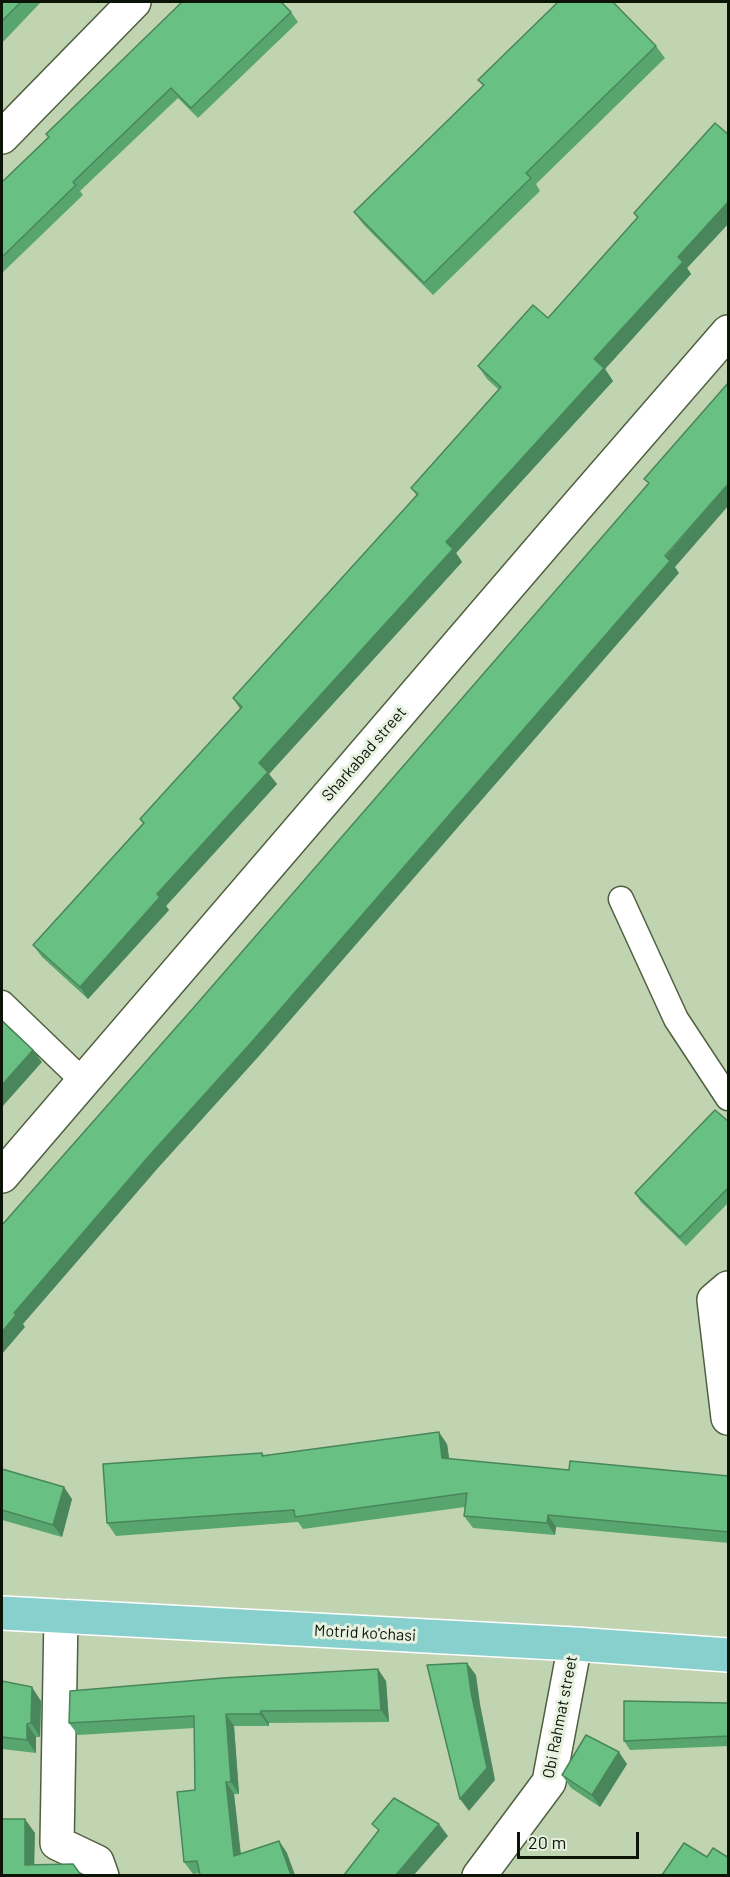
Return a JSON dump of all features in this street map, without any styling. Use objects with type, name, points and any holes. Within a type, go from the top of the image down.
[{"type":"main road","name":"Motrid ko'chasi","points":[[2,1613],[575,1644],[729,1655]]},
{"type":"street","points":[[2,137],[134,2]]},
{"type":"street","name":"Sharkabad street","points":[[2,1176],[729,332]]},
{"type":"street","points":[[729,1288],[714,1300],[729,1418]]},
{"type":"street","points":[[61,1616],[57,1844],[97,1862],[102,1875]]},
{"type":"street","name":"Obi Rahmat street","points":[[478,1875],[549,1782],[575,1644]]},
{"type":"lane","points":[[621,899],[676,1019],[729,1098]]},
{"type":"lane","points":[[2,1003],[83,1081]]},
{"type":"building","points":[[2,2],[21,2],[2,21]]},
{"type":"building","points":[[182,2],[281,2],[291,12],[191,108],[171,88],[73,182],[76,185],[2,257],[2,182],[49,137],[46,134]]},
{"type":"building","points":[[558,2],[613,2],[656,46],[526,173],[531,178],[424,283],[354,212],[484,85],[478,80]]},
{"type":"building","points":[[715,123],[729,135],[729,201],[678,257],[683,262],[594,359],[604,368],[446,542],[453,549],[259,763],[268,772],[157,894],[160,897],[80,987],[33,945],[144,823],[140,819],[242,707],[233,698],[418,494],[411,488],[501,387],[478,366],[533,305],[548,318],[638,217],[634,213]]},
{"type":"building","points":[[729,382],[729,483],[665,556],[670,561],[250,1044],[149,1156],[14,1313],[16,1315],[2,1332],[2,1225],[649,483],[644,479]]},
{"type":"building","points":[[2,1021],[33,1050],[2,1085]]},
{"type":"building","points":[[715,1110],[729,1122],[729,1187],[680,1237],[635,1193]]},
{"type":"building","points":[[439,1432],[442,1458],[569,1470],[570,1461],[729,1476],[729,1532],[548,1515],[547,1523],[464,1516],[467,1493],[295,1517],[294,1510],[107,1523],[103,1464],[262,1453],[262,1456]]},
{"type":"building","points":[[2,1469],[64,1487],[53,1525],[2,1510]]},
{"type":"building","points":[[467,1663],[487,1768],[460,1799],[427,1665]]},
{"type":"building","points":[[378,1669],[381,1710],[261,1711],[260,1714],[226,1714],[231,1782],[226,1782],[234,1856],[279,1841],[291,1875],[200,1875],[197,1861],[184,1862],[177,1792],[195,1790],[194,1716],[69,1723],[70,1691],[223,1678]]},
{"type":"building","points":[[2,1681],[32,1687],[31,1723],[27,1724],[27,1740],[2,1737]]},
{"type":"building","points":[[624,1701],[729,1703],[729,1736],[624,1741]]},
{"type":"building","points":[[586,1735],[619,1752],[592,1795],[562,1775]]},
{"type":"building","points":[[394,1798],[439,1824],[396,1875],[344,1875],[379,1830],[372,1824]]},
{"type":"building","points":[[2,1819],[25,1819],[25,1865],[73,1864],[81,1875],[2,1875]]},
{"type":"building","points":[[684,1843],[707,1857],[713,1848],[729,1858],[729,1875],[662,1875]]}]
